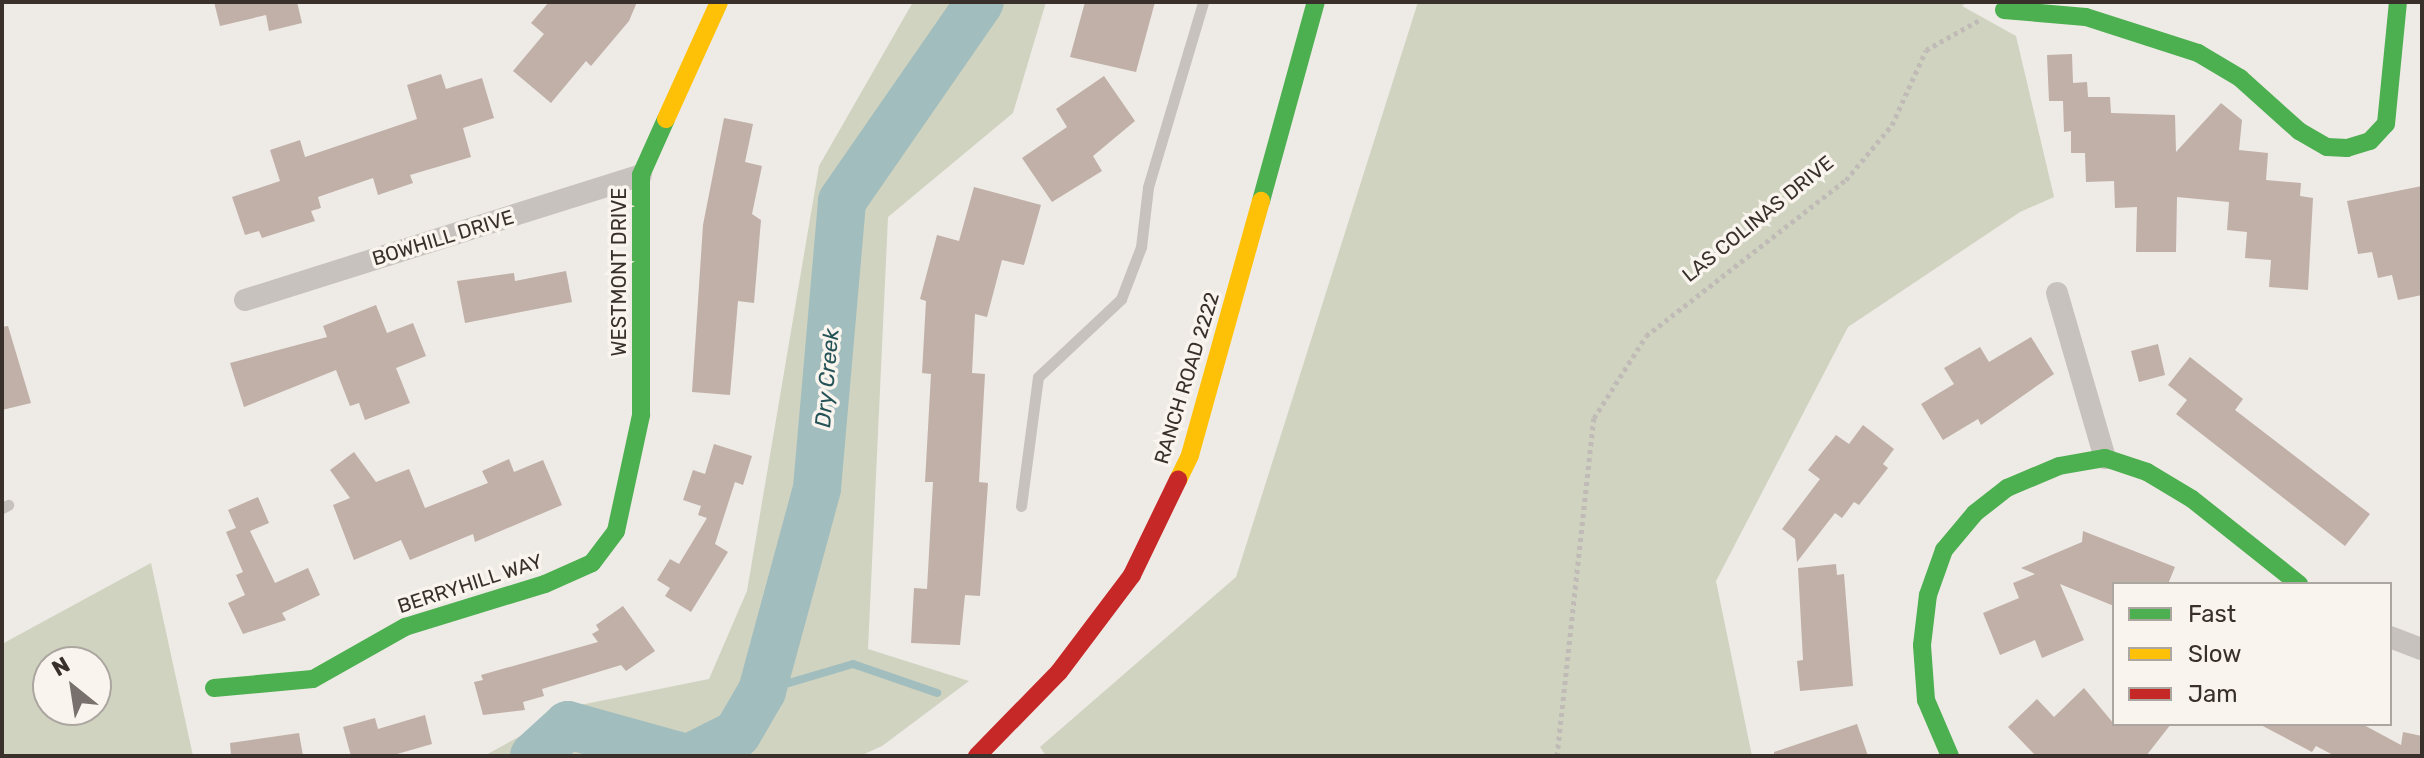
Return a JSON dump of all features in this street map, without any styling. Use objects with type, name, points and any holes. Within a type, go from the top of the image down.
[{"type":"street","name":"WESTMONT DRIVE","points":[[641,415],[641,175],[719,2]]},
{"type":"street","name":"RANCH ROAD 2222","points":[[977,756],[1059,672],[1132,575],[1190,455],[1316,2]]},
{"type":"street","points":[[2004,10],[2086,17],[2198,53],[2240,78],[2299,131],[2327,147],[2347,148],[2370,141],[2386,124],[2398,2]]},
{"type":"street","name":"BOWHILL DRIVE","points":[[245,300],[641,175]]},
{"type":"street","points":[[2057,293],[2105,458]]},
{"type":"street","name":"BERRYHILL WAY","points":[[214,688],[313,679],[405,627],[545,584],[592,563],[616,531],[641,415]]},
{"type":"street","points":[[1950,756],[1926,700],[1922,645],[1928,595],[1944,550],[1975,513],[2007,488],[2059,466],[2105,458],[2147,472],[2192,499],[2296,582]]},
{"type":"street","points":[[2392,638],[2422,649]]},
{"type":"lane","points":[[1021,506],[1038,377],[1121,299],[1141,247],[1148,187],[1203,2]]},
{"type":"path","name":"LAS COLINAS DRIVE","points":[[1557,756],[1594,418],[1646,336],[1846,180],[1892,125],[1926,50],[2004,10]]},
{"type":"green space","points":[[913,2],[1046,2],[1013,113],[888,217],[868,649],[969,681],[882,746],[860,756],[484,756],[575,706],[709,679],[747,591],[819,166]]},
{"type":"green space","points":[[1418,2],[1968,2],[1962,6],[2016,36],[2054,197],[2020,212],[1848,327],[1716,581],[1752,756],[1046,756],[1040,747],[1236,577]]},
{"type":"green space","points":[[151,563],[193,756],[2,756],[2,644]]},
{"type":"building","points":[[214,2],[297,2],[302,23],[269,31],[266,15],[220,26]]},
{"type":"building","points":[[549,2],[637,2],[629,21],[591,66],[586,61],[551,103],[513,71],[544,34],[531,23]]},
{"type":"building","points":[[1085,2],[1155,2],[1136,72],[1070,57]]},
{"type":"building","points":[[2072,54],[2073,83],[2087,82],[2088,97],[2110,97],[2111,113],[2175,115],[2176,152],[2221,103],[2242,120],[2239,150],[2268,153],[2266,180],[2301,183],[2300,196],[2313,198],[2308,290],[2269,287],[2271,260],[2245,258],[2247,232],[2227,230],[2229,202],[2177,197],[2176,252],[2136,252],[2137,207],[2115,208],[2114,181],[2086,182],[2085,153],[2071,153],[2071,131],[2064,132],[2063,101],[2049,101],[2047,55]]},
{"type":"building","points":[[441,74],[446,89],[482,78],[494,118],[463,128],[471,157],[410,175],[413,183],[378,195],[373,178],[318,197],[321,208],[311,211],[315,221],[262,238],[259,231],[245,235],[232,197],[280,181],[270,150],[300,140],[305,157],[417,119],[407,85]]},
{"type":"building","points":[[1104,76],[1135,121],[1093,156],[1102,171],[1052,202],[1022,158],[1067,127],[1056,109]]},
{"type":"building","points":[[724,118],[753,124],[745,162],[762,166],[752,214],[761,220],[754,303],[738,301],[730,395],[692,392],[703,225]]},
{"type":"building","points":[[2422,186],[2422,295],[2398,300],[2392,275],[2378,278],[2372,252],[2358,254],[2347,201]]},
{"type":"building","points":[[974,187],[1041,205],[1024,265],[1002,260],[987,317],[975,314],[972,373],[985,374],[979,482],[988,483],[980,596],[965,595],[960,645],[911,643],[914,588],[927,589],[933,482],[925,482],[931,374],[922,373],[926,301],[920,299],[937,235],[959,241]]},
{"type":"building","points":[[566,271],[572,302],[465,323],[457,281],[514,273],[515,281]]},
{"type":"building","points":[[376,305],[387,333],[413,323],[426,356],[396,368],[410,403],[365,420],[359,403],[350,406],[336,370],[244,407],[230,363],[327,337],[323,326]]},
{"type":"building","points":[[8,326],[31,403],[2,410],[2,327]]},
{"type":"building","points":[[2031,337],[2054,374],[1981,425],[1978,419],[1943,440],[1921,404],[1954,384],[1944,368],[1980,347],[1989,362]]},
{"type":"building","points":[[2158,344],[2165,375],[2139,382],[2131,351]]},
{"type":"building","points":[[2190,357],[2243,399],[2235,410],[2370,514],[2345,546],[2176,414],[2187,400],[2168,385]]},
{"type":"building","points":[[1863,425],[1894,449],[1883,464],[1888,468],[1859,505],[1854,502],[1842,518],[1835,513],[1797,562],[1795,539],[1782,529],[1820,479],[1808,470],[1836,435],[1849,444]]},
{"type":"building","points":[[714,444],[752,456],[743,485],[735,482],[715,544],[728,552],[691,612],[665,596],[670,588],[657,580],[670,559],[679,564],[707,518],[698,515],[701,506],[683,500],[693,470],[705,474]]},
{"type":"building","points":[[354,452],[376,482],[409,469],[425,508],[488,483],[482,471],[509,459],[514,472],[543,460],[562,505],[475,542],[473,534],[410,560],[401,540],[354,560],[333,505],[350,498],[330,470]]},
{"type":"building","points":[[258,497],[269,523],[250,531],[275,583],[308,568],[320,595],[282,613],[286,620],[243,634],[228,603],[245,595],[236,575],[243,572],[226,532],[236,528],[228,510]]},
{"type":"building","points":[[2083,531],[2175,567],[2169,582],[2112,582],[2112,605],[2060,584],[2084,640],[2042,658],[2035,640],[2000,655],[1983,613],[2019,598],[2013,583],[2035,574],[2021,568],[2082,542]]},
{"type":"building","points":[[1836,564],[1837,575],[1844,574],[1853,686],[1800,691],[1797,661],[1803,660],[1798,568]]},
{"type":"building","points":[[623,606],[655,651],[626,671],[621,665],[542,689],[544,696],[523,702],[525,710],[483,715],[474,682],[483,680],[481,675],[598,642],[592,634],[599,630],[596,625]]},
{"type":"building","points":[[2084,688],[2112,722],[2112,726],[2169,726],[2146,756],[2036,756],[2008,727],[2037,699],[2054,717]]},
{"type":"building","points":[[425,715],[432,744],[390,756],[351,756],[343,727],[375,718],[378,729]]},
{"type":"building","points":[[1857,724],[1868,756],[1774,756],[1774,752]]},
{"type":"building","points":[[2263,726],[2366,726],[2401,745],[2403,732],[2422,736],[2422,756],[2335,756],[2316,746],[2312,752]]},
{"type":"building","points":[[299,733],[303,756],[231,756],[230,743]]},
{"type":"waterway","name":"Dry Creek","points":[[693,756],[737,734],[762,691],[817,488],[842,201],[980,2]]},
{"type":"waterway","points":[[762,691],[853,664],[937,693]]},
{"type":"waterway","name":"Dry Creek","points":[[534,756],[568,725],[679,756]]},
{"type":"traffic: fast","points":[[1261,201],[1316,2]]},
{"type":"traffic: fast","points":[[2004,10],[2086,17],[2198,53],[2240,78],[2299,131],[2327,147],[2347,148],[2370,141],[2386,124],[2398,2]]},
{"type":"traffic: fast","points":[[214,688],[313,679],[405,627],[545,584],[592,563],[616,531],[641,415],[641,175],[666,119]]},
{"type":"traffic: fast","points":[[1950,756],[1926,700],[1922,645],[1928,595],[1944,550],[1975,513],[2007,488],[2059,466],[2105,458],[2147,472],[2192,499],[2296,582]]},
{"type":"traffic: slow","points":[[666,119],[719,2]]},
{"type":"traffic: slow","points":[[1178,480],[1190,455],[1261,201]]},
{"type":"traffic: jam","points":[[977,756],[1059,672],[1132,575],[1178,480]]}]
